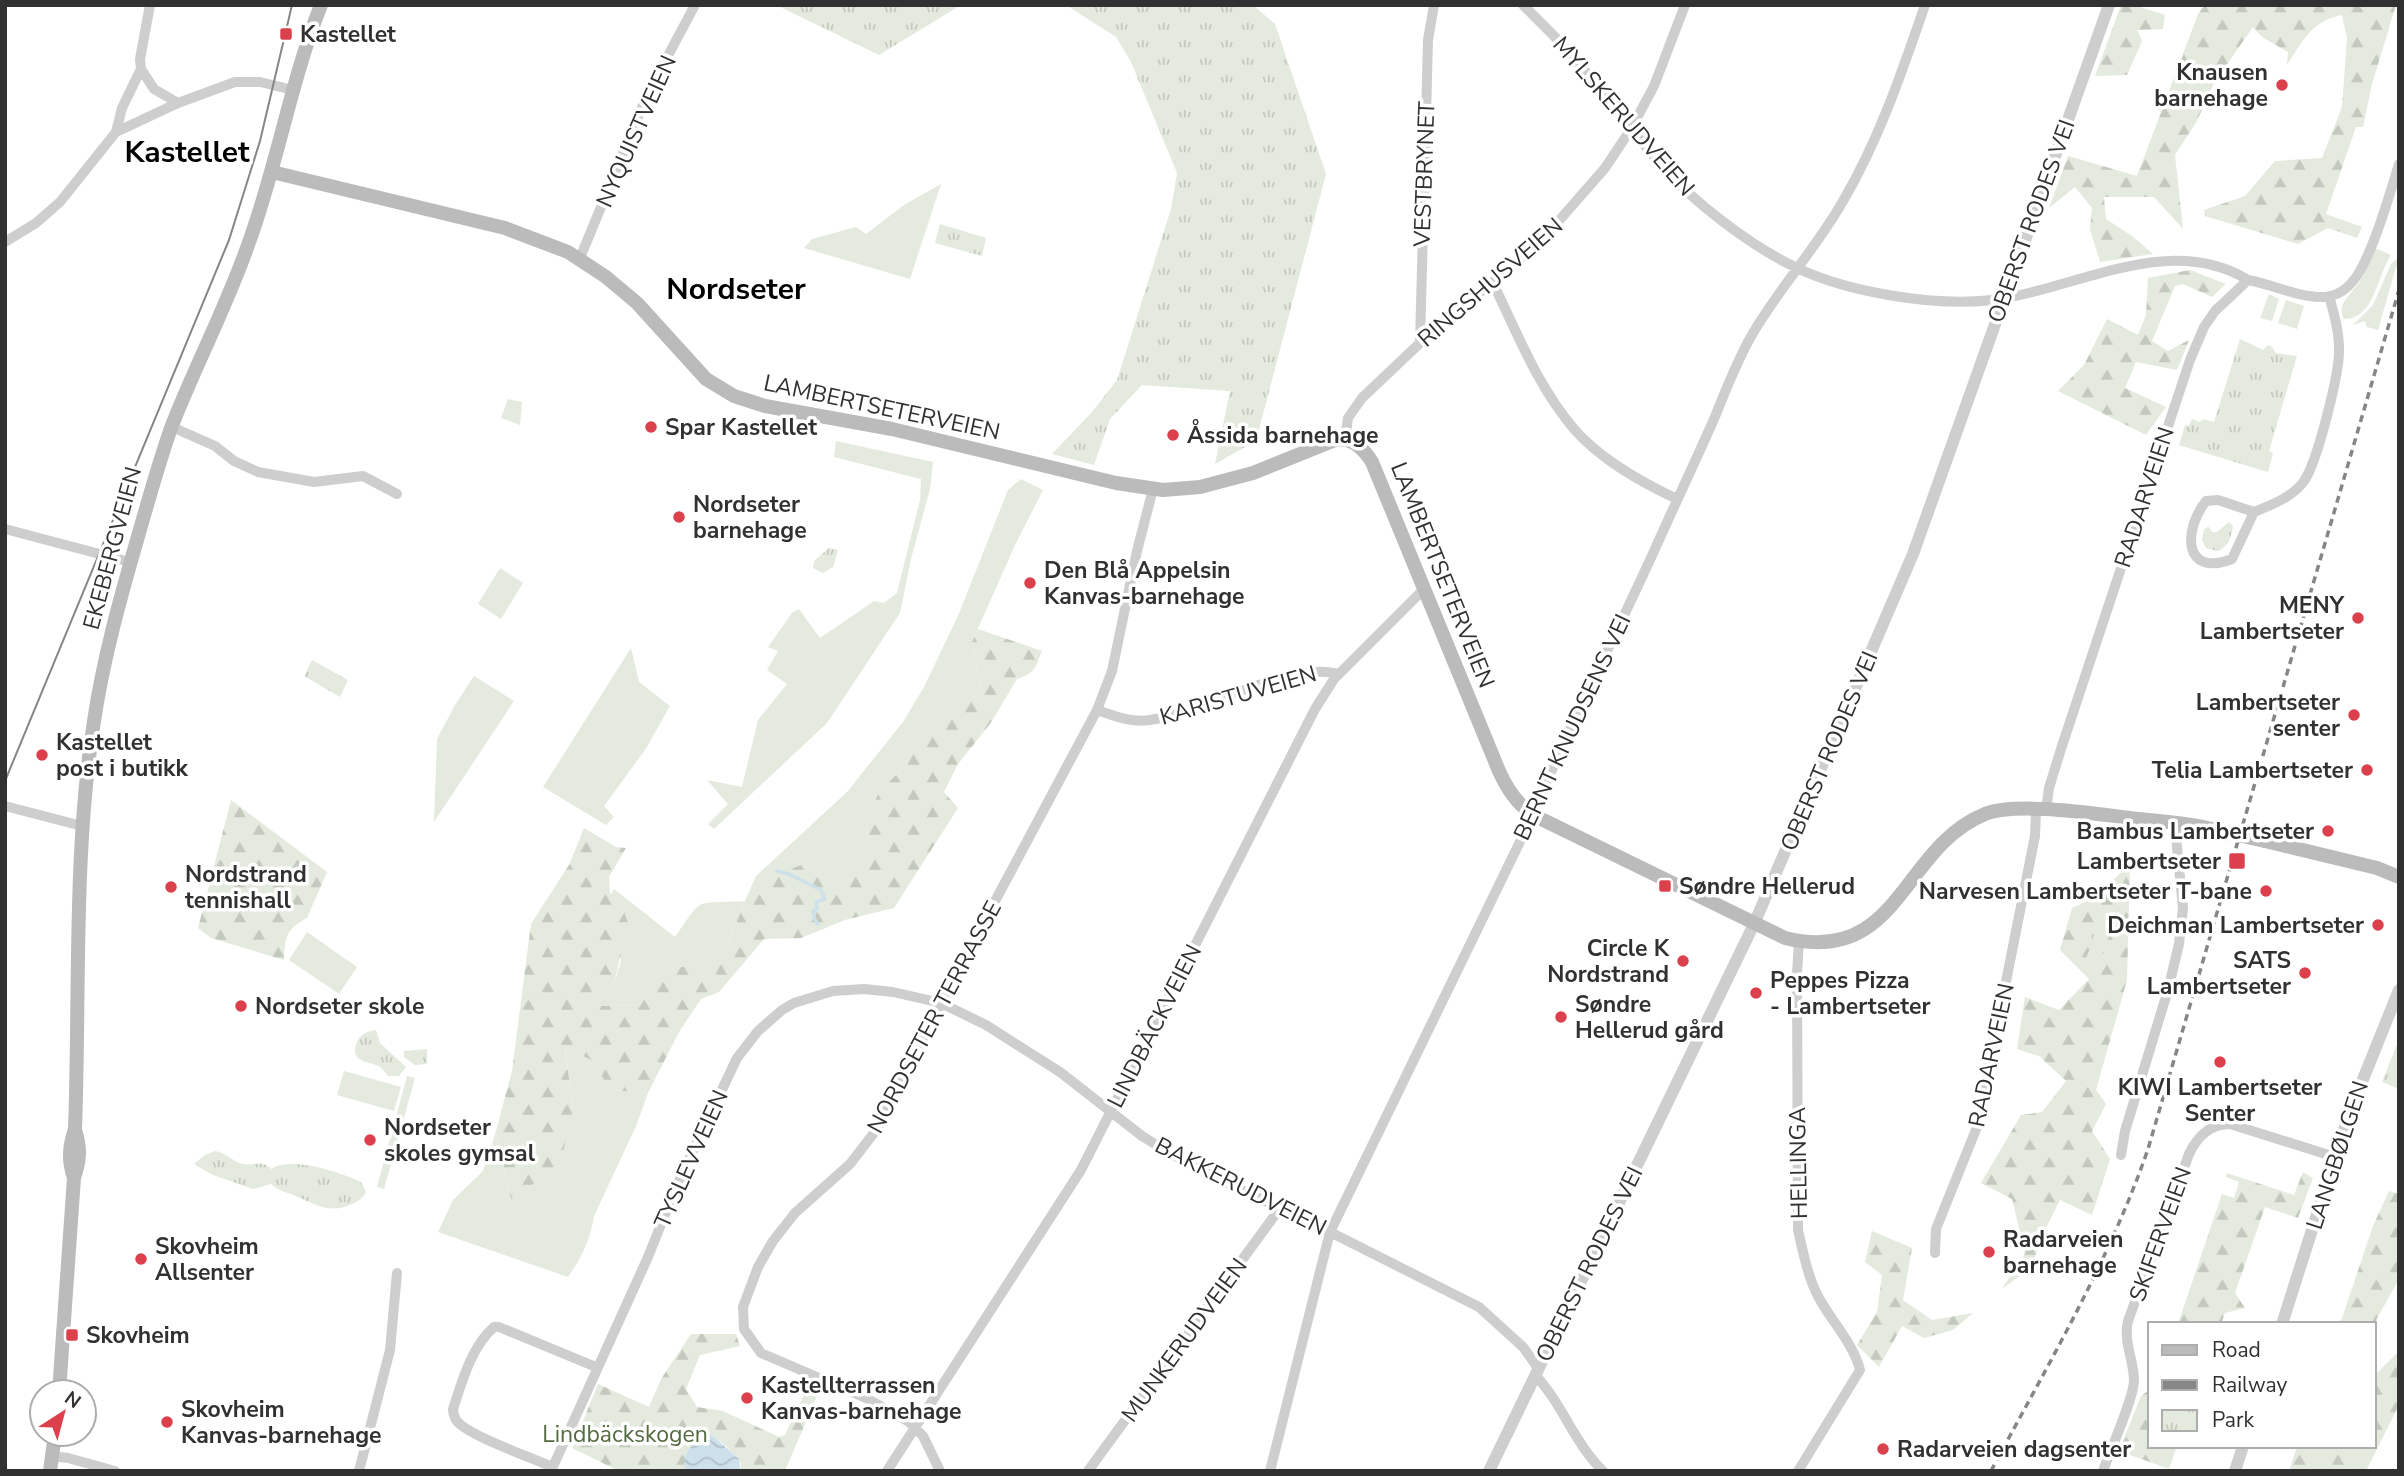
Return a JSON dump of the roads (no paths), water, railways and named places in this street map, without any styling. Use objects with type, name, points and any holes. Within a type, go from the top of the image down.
[{"type":"main road","name":"EKEBERGVEIEN","points":[[60,1378],[74,1178],[80,1154],[75,1129],[82,826],[97,703],[130,562],[172,427],[241,266],[321,5]]},
{"type":"main road","name":"LAMBERTSETERVEIEN","points":[[272,172],[505,228],[545,241],[580,258],[637,303],[706,379],[748,402],[892,429],[1116,483],[1153,489],[1186,489],[1224,481],[1262,470],[1335,440],[1345,439],[1359,446],[1372,462],[1503,779],[1522,807],[1533,816],[1754,924],[1799,941],[1831,942],[1860,932],[1882,915],[1949,836],[1967,823],[1998,810],[2041,810],[2177,824],[2265,841],[2395,873]]},
{"type":"street","points":[[5,242],[36,223],[60,202],[116,132],[122,108],[141,69],[150,5]]},
{"type":"street","name":"NYQUISTVEIEN","points":[[580,258],[648,93],[695,5]]},
{"type":"street","name":"VESTBRYNET","points":[[1420,343],[1428,40],[1434,5]]},
{"type":"street","name":"MYLSKERUDVEIEN","points":[[1522,5],[1577,61],[1661,165],[1703,204],[1742,234],[1796,268],[1845,285],[1897,296],[1989,301],[2039,292],[2151,262],[2179,259],[2193,260],[2235,272],[2248,280]]},
{"type":"street","name":"RINGSHUSVEIEN","points":[[1345,439],[1348,418],[1362,398],[1420,343],[1493,283],[1564,218],[1605,168],[1631,129],[1654,86],[1685,5]]},
{"type":"street","name":"BERNT KNUDSENS VEI","points":[[1270,1471],[1331,1232],[1533,816],[1733,372],[1754,332],[1844,200],[1872,145],[1925,5]]},
{"type":"street","name":"OBERST RODES VEI","points":[[1489,1471],[1754,924],[1906,573],[2109,5]]},
{"type":"street","points":[[141,69],[155,89],[178,103]]},
{"type":"street","points":[[116,132],[178,103],[235,82],[260,82],[293,90]]},
{"type":"street","points":[[2248,280],[2310,296],[2329,296],[2343,291],[2359,271],[2399,164]]},
{"type":"street","name":"RADARVEIEN","points":[[1935,1253],[1936,1229],[1977,1127],[2041,810],[2190,360],[2204,327],[2215,311],[2248,280]]},
{"type":"street","points":[[1493,283],[1543,387],[1576,431],[1626,471],[1677,499]]},
{"type":"street","points":[[2254,512],[2218,500],[2206,502],[2198,511],[2189,542],[2196,557],[2216,563],[2232,559],[2254,512],[2296,490],[2310,471],[2339,360],[2337,325],[2329,296]]},
{"type":"street","points":[[172,427],[215,446],[234,461],[258,472],[314,482],[363,476],[397,494]]},
{"type":"street","name":"NORDSETER TERRASSE","points":[[915,1428],[868,1399],[768,1358],[754,1346],[744,1329],[742,1318],[746,1296],[773,1241],[795,1213],[850,1164],[870,1140],[1097,710],[1112,671],[1153,489]]},
{"type":"street","points":[[5,529],[130,562]]},
{"type":"street","name":"LINDBÄCKVEIEN","points":[[887,1471],[1081,1170],[1315,709],[1338,674],[1424,589]]},
{"type":"street","name":"KARISTUVEIEN","points":[[1097,710],[1123,719],[1150,720],[1177,714],[1285,678],[1323,670],[1338,674]]},
{"type":"street","points":[[5,806],[82,826]]},
{"type":"street","points":[[2121,1155],[2125,1131],[2168,990],[2179,944],[2183,908],[2177,824]]},
{"type":"street","name":"HELLINGA","points":[[1798,1471],[1860,1370],[1847,1341],[1819,1298],[1798,1230],[1799,941]]},
{"type":"street","name":"TYSLEVVEIEN","points":[[552,1469],[729,1072],[758,1031],[794,1003],[833,991],[864,989],[893,992],[942,1003]]},
{"type":"street","name":"LANGBØLGEN","points":[[2283,1322],[2365,1069],[2399,989]]},
{"type":"street","name":"BAKKERUDVEIEN","points":[[942,1003],[986,1025],[1060,1072],[1142,1136],[1189,1164],[1479,1307],[1523,1347],[1584,1450],[1603,1471]]},
{"type":"street","name":"SKIFERVEIEN","points":[[2103,1471],[2133,1388],[2126,1338],[2128,1321],[2196,1141],[2207,1131],[2230,1125],[2335,1157]]},
{"type":"street","name":"MUNKERUDVEIEN","points":[[1088,1471],[1280,1208]]},
{"type":"street","points":[[359,1471],[390,1350],[397,1273]]},
{"type":"street","points":[[552,1469],[463,1427],[457,1421],[453,1409],[473,1357],[486,1334],[494,1327],[499,1327],[596,1367]]},
{"type":"street","points":[[915,1428],[923,1436],[940,1471]]},
{"type":"street","points":[[2235,1471],[2241,1448]]},
{"type":"street","points":[[51,1464],[68,1458],[115,1471]]},
{"type":"water","points":[[711,1434],[739,1459],[741,1471],[690,1471],[685,1468],[687,1452],[700,1439]]},
{"type":"waterway","points":[[777,871],[821,890],[825,899],[816,902],[817,909],[813,911],[818,924]]},
{"type":"tram line","points":[[5,781],[229,240],[260,141],[292,5]]},
{"type":"railway","points":[[1991,1471],[2096,1273],[2148,1149],[2399,290]]},
{"type":"place","name":"Kastellet","points":[[286,34]]},
{"type":"place","name":"Knausen barnehage","points":[[2282,85]]},
{"type":"place","name":"Spar Kastellet","points":[[651,427]]},
{"type":"place","name":"Åssida barnehage","points":[[1173,435]]},
{"type":"place","name":"Nordseter barnehage","points":[[679,517]]},
{"type":"place","name":"Den Blå Appelsin Kanvas-barnehage","points":[[1030,583]]},
{"type":"place","name":"MENY Lambertseter","points":[[2358,618]]},
{"type":"place","name":"Lambertseter senter","points":[[2354,715]]},
{"type":"place","name":"Kastellet post i butikk","points":[[42,755]]},
{"type":"place","name":"Telia Lambertseter","points":[[2367,770]]},
{"type":"place","name":"Bambus Lambertseter","points":[[2328,831]]},
{"type":"place","name":"Lambertseter","points":[[2237,861]]},
{"type":"place","name":"Søndre Hellerud","points":[[1665,886]]},
{"type":"place","name":"Nordstrand tennishall","points":[[171,887]]},
{"type":"place","name":"Narvesen Lambertseter T-bane","points":[[2266,891]]},
{"type":"place","name":"Deichman Lambertseter","points":[[2378,925]]},
{"type":"place","name":"Circle K Nordstrand","points":[[1683,961]]},
{"type":"place","name":"SATS Lambertseter","points":[[2305,973]]},
{"type":"place","name":"Peppes Pizza - Lambertseter","points":[[1756,993]]},
{"type":"place","name":"Nordseter skole","points":[[241,1006]]},
{"type":"place","name":"Søndre Hellerud gård","points":[[1561,1017]]},
{"type":"place","name":"KIWI Lambertseter Senter","points":[[2220,1062]]},
{"type":"place","name":"Nordseter skoles gymsal","points":[[370,1140]]},
{"type":"place","name":"Radarveien barnehage","points":[[1989,1252]]},
{"type":"place","name":"Skovheim Allsenter","points":[[141,1259]]},
{"type":"place","name":"Skovheim","points":[[72,1335]]},
{"type":"place","name":"Kastellterrassen Kanvas-barnehage","points":[[747,1398]]},
{"type":"place","name":"Skovheim Kanvas-barnehage","points":[[167,1422]]},
{"type":"place","name":"Radarveien dagsenter","points":[[1883,1449]]},
{"type":"district","name":"Kastellet","points":[[187,152]]},
{"type":"district","name":"Nordseter","points":[[736,289]]},
{"type":"park label","name":"Lindbäckskogen","points":[[625,1434]]}]
